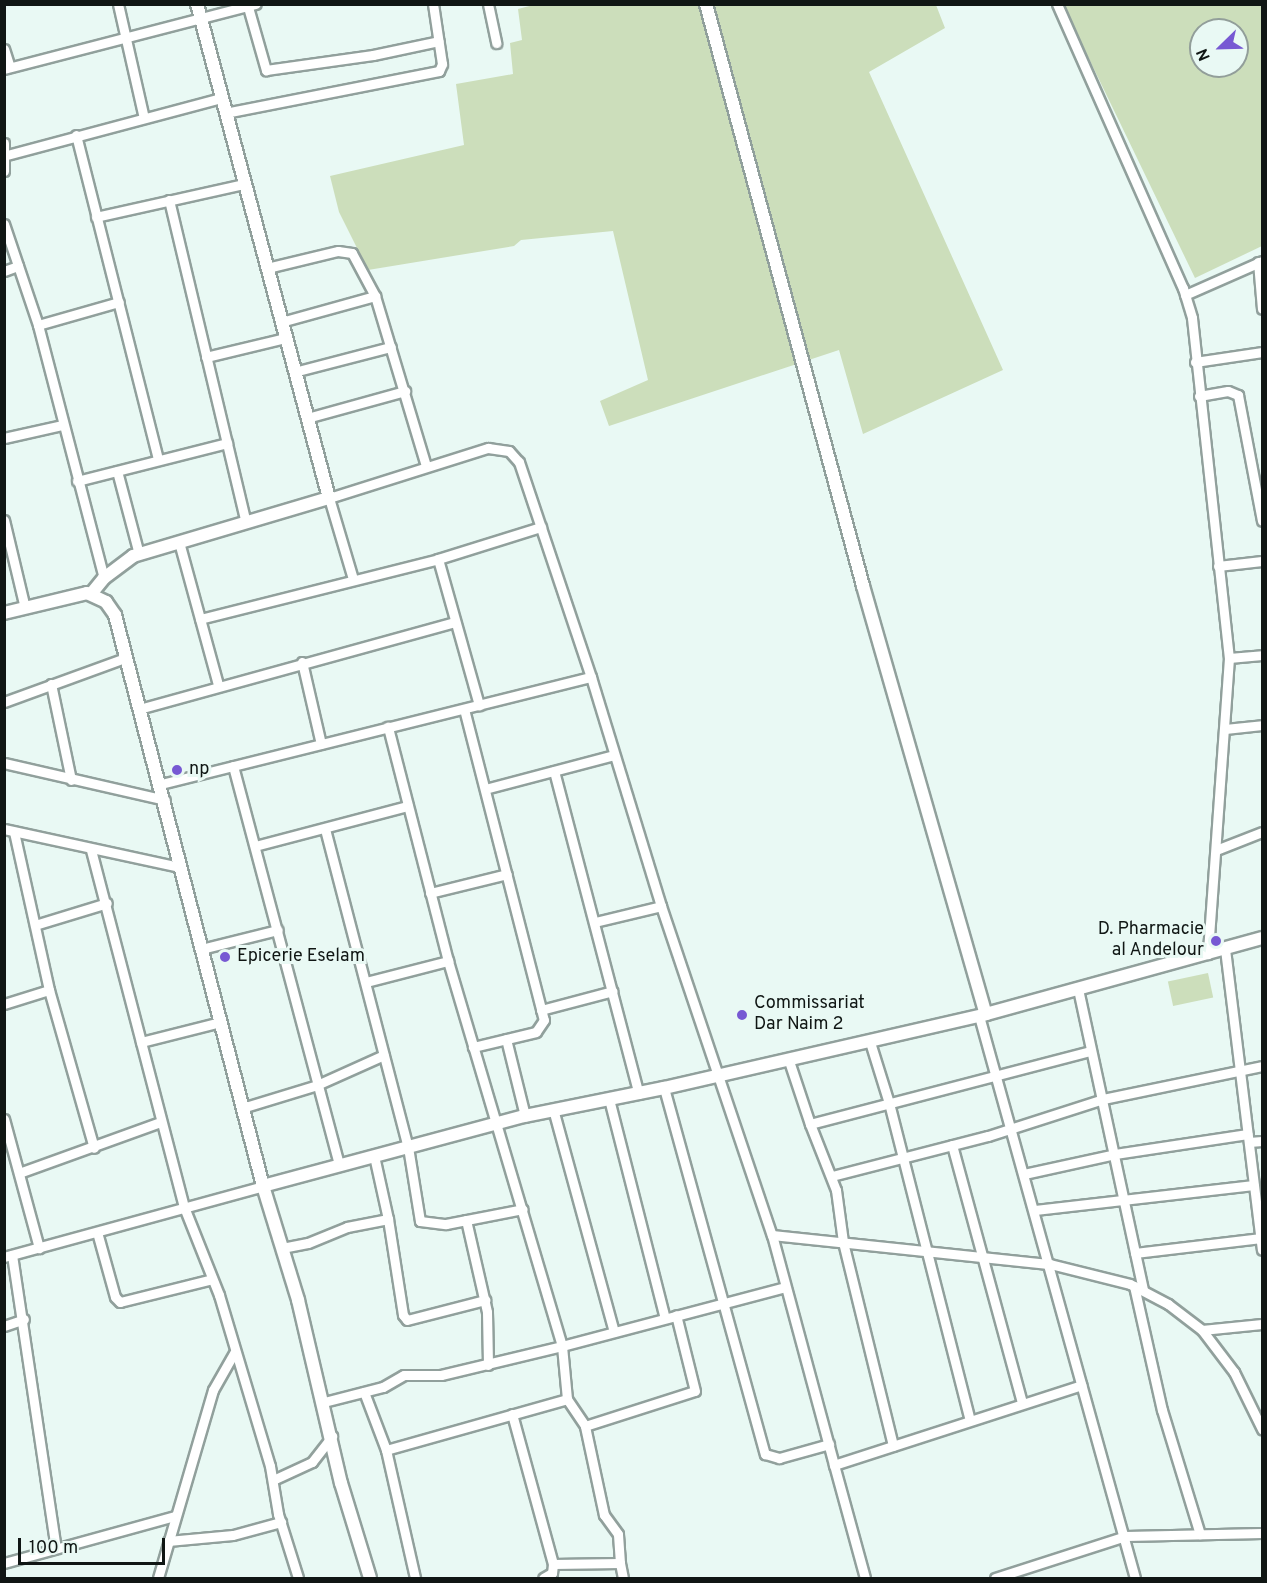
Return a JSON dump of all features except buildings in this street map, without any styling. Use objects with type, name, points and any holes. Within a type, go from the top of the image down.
[{"type":"street","points":[[118,4],[144,118]]},
{"type":"street","points":[[197,4],[328,498],[353,579]]},
{"type":"street","points":[[225,113],[439,71],[442,64],[433,4]]},
{"type":"street","points":[[488,4],[496,43]]},
{"type":"street","points":[[706,4],[863,586],[983,1015],[1010,1127],[1050,1264],[1081,1385],[1126,1536],[1135,1578]]},
{"type":"street","points":[[1057,4],[1185,295],[1192,318],[1198,396],[1229,658],[1209,954]]},
{"type":"street","points":[[4,49],[7,68],[126,36],[252,6],[266,70],[373,55],[439,40]]},
{"type":"street","points":[[7,155],[221,98]]},
{"type":"street","points":[[76,135],[158,460]]},
{"type":"street","points":[[4,143],[7,155],[4,171]]},
{"type":"street","points":[[96,217],[244,184]]},
{"type":"street","points":[[169,200],[246,523]]},
{"type":"street","points":[[4,224],[38,324],[77,482],[104,578]]},
{"type":"street","points":[[267,268],[346,250],[375,296],[426,466]]},
{"type":"street","points":[[1185,295],[1261,261],[1263,309]]},
{"type":"street","points":[[4,270],[18,266]]},
{"type":"street","points":[[281,322],[375,296]]},
{"type":"street","points":[[38,324],[119,302]]},
{"type":"street","points":[[206,357],[285,338]]},
{"type":"street","points":[[294,372],[391,347]]},
{"type":"street","points":[[1195,362],[1263,352]]},
{"type":"street","points":[[307,418],[405,390]]},
{"type":"street","points":[[1198,396],[1228,391],[1239,395],[1263,521]]},
{"type":"street","points":[[4,438],[62,424]]},
{"type":"street","points":[[77,482],[227,443]]},
{"type":"street","points":[[4,613],[92,594],[104,578],[127,558],[426,466],[488,448],[509,451],[519,462],[591,677],[661,906],[772,1235],[865,1578]]},
{"type":"street","points":[[117,471],[139,554]]},
{"type":"street","points":[[5,525],[25,608]]},
{"type":"street","points":[[200,619],[438,559],[541,527]]},
{"type":"street","points":[[179,542],[218,685]]},
{"type":"street","points":[[438,559],[479,705]]},
{"type":"street","points":[[1218,566],[1263,561]]},
{"type":"street","points":[[92,594],[105,602],[115,615],[161,784],[242,1108],[324,1402],[340,1483],[370,1578]]},
{"type":"street","points":[[139,709],[218,685],[455,622]]},
{"type":"street","points":[[1229,658],[1263,655]]},
{"type":"street","points":[[4,702],[125,658]]},
{"type":"street","points":[[302,662],[321,744]]},
{"type":"street","points":[[161,784],[591,677]]},
{"type":"street","points":[[51,684],[71,780]]},
{"type":"street","points":[[464,709],[541,1010],[541,1029],[473,1047]]},
{"type":"street","points":[[1225,729],[1263,725]]},
{"type":"street","points":[[388,727],[448,961],[562,1346],[567,1399],[585,1426],[604,1515],[618,1534],[623,1578]]},
{"type":"street","points":[[485,789],[614,755]]},
{"type":"street","points":[[4,763],[165,800]]},
{"type":"street","points":[[233,766],[339,1165]]},
{"type":"street","points":[[554,771],[614,991],[639,1094]]},
{"type":"street","points":[[255,846],[408,806]]},
{"type":"street","points":[[325,829],[408,1147],[420,1221],[446,1224],[523,1209]]},
{"type":"street","points":[[94,1148],[49,990],[35,925],[9,831],[180,867]]},
{"type":"street","points":[[1216,850],[1263,832]]},
{"type":"street","points":[[91,850],[184,1207],[212,1279],[273,1480],[281,1522],[298,1578]]},
{"type":"street","points":[[430,893],[507,874]]},
{"type":"street","points":[[35,925],[106,903]]},
{"type":"street","points":[[595,922],[661,906]]},
{"type":"street","points":[[201,949],[278,930]]},
{"type":"street","points":[[56,1548],[24,1319],[8,1256],[525,1116],[789,1061],[983,1015],[1263,938]]},
{"type":"street","points":[[1225,949],[1263,1250]]},
{"type":"street","points":[[366,982],[448,961]]},
{"type":"street","points":[[1078,989],[1136,1253],[1138,1288],[1162,1410],[1200,1534]]},
{"type":"street","points":[[4,1004],[49,990]]},
{"type":"street","points":[[541,1010],[614,991]]},
{"type":"street","points":[[141,1042],[220,1022]]},
{"type":"street","points":[[506,1039],[525,1116]]},
{"type":"street","points":[[870,1042],[889,1103],[925,1252],[970,1420]]},
{"type":"street","points":[[810,1124],[1092,1051]]},
{"type":"street","points":[[242,1108],[317,1084],[384,1055]]},
{"type":"street","points":[[789,1061],[810,1124],[832,1176],[843,1242],[893,1446]]},
{"type":"street","points":[[832,1176],[952,1145],[1103,1099],[1263,1066]]},
{"type":"street","points":[[664,1088],[765,1454],[779,1458],[829,1444]]},
{"type":"street","points":[[609,1099],[665,1318]]},
{"type":"street","points":[[553,1109],[614,1332]]},
{"type":"street","points":[[4,1119],[39,1248]]},
{"type":"street","points":[[19,1173],[94,1148],[161,1122]]},
{"type":"street","points":[[1024,1174],[1115,1154],[1249,1138],[1263,1140]]},
{"type":"street","points":[[952,1145],[1022,1403]]},
{"type":"street","points":[[374,1156],[388,1219],[403,1316],[407,1320],[485,1300]]},
{"type":"street","points":[[1035,1210],[1254,1185]]},
{"type":"street","points":[[282,1248],[347,1227],[388,1219]]},
{"type":"street","points":[[466,1220],[485,1300],[488,1365]]},
{"type":"street","points":[[97,1232],[115,1297],[120,1302],[212,1279]]},
{"type":"street","points":[[772,1235],[1050,1264],[1138,1288],[1202,1330],[1234,1372],[1262,1427]]},
{"type":"street","points":[[1136,1253],[1261,1238]]},
{"type":"street","points":[[324,1402],[383,1387],[404,1375],[441,1375],[488,1365],[785,1287]]},
{"type":"street","points":[[585,1426],[695,1391],[676,1315]]},
{"type":"street","points":[[4,1326],[24,1319]]},
{"type":"street","points":[[1202,1330],[1263,1324]]},
{"type":"street","points":[[158,1578],[213,1390],[234,1353]]},
{"type":"street","points":[[834,1465],[1081,1385]]},
{"type":"street","points":[[364,1392],[386,1450],[415,1578]]},
{"type":"street","points":[[386,1450],[567,1399]]},
{"type":"street","points":[[512,1414],[553,1564],[552,1573],[543,1578]]},
{"type":"street","points":[[273,1480],[312,1462],[332,1436]]},
{"type":"street","points":[[4,1563],[175,1516]]},
{"type":"street","points":[[168,1541],[233,1535],[281,1522]]},
{"type":"street","points":[[995,1578],[1126,1536],[1263,1533]]},
{"type":"street","points":[[553,1564],[620,1563]]},
{"type":"green space","points":[[537,4],[936,5],[945,28],[869,72],[1003,370],[863,434],[839,350],[609,426],[600,401],[648,380],[613,231],[521,240],[514,246],[368,270],[339,212],[330,176],[464,145],[456,84],[513,74],[510,43],[522,40],[518,9]]},
{"type":"green space","points":[[1063,5],[1262,5],[1262,246],[1195,278]]},
{"type":"green space","points":[[1208,973],[1213,997],[1173,1006],[1168,982]]},
{"type":"place","name":"np","points":[[177,770]]},
{"type":"place","name":"D. Pharmacie al Andelour","points":[[1216,941]]},
{"type":"place","name":"Epicerie Eselam","points":[[225,957]]},
{"type":"place","name":"Commissariat Dar Naim 2","points":[[742,1015]]}]
